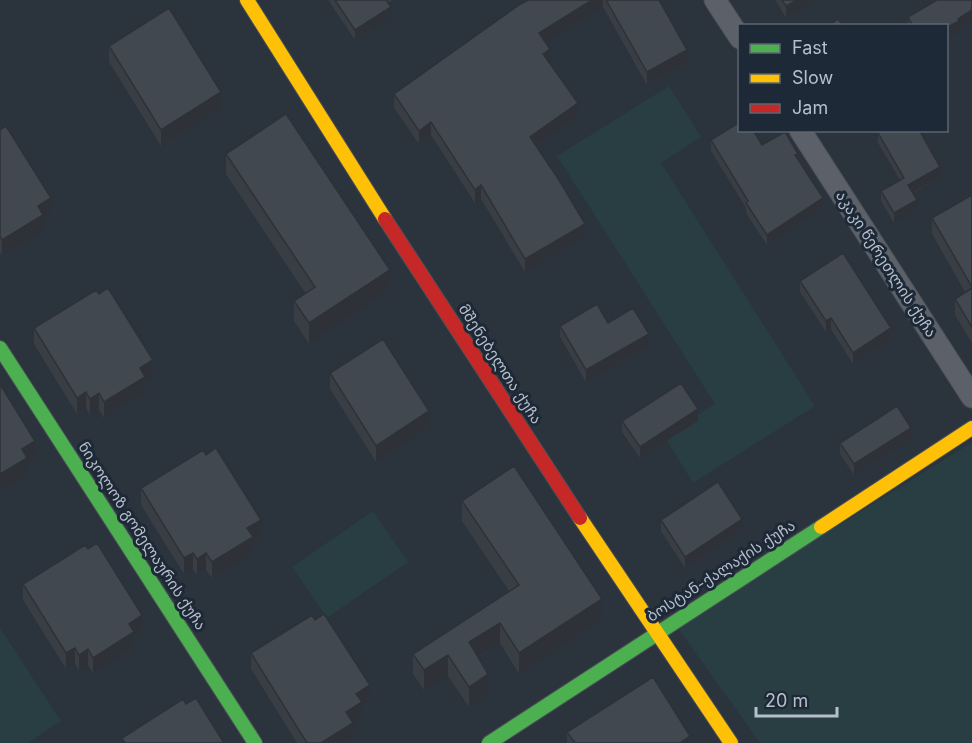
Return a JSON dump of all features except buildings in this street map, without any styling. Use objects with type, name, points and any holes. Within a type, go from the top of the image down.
[{"type":"street","name":"მშენებელთა ქუჩა","points":[[247,0],[477,359],[731,743]]},
{"type":"street","points":[[715,0],[738,35]]},
{"type":"street","name":"აკაკი წერეთლის ქუჩა","points":[[801,132],[972,397]]},
{"type":"street","name":"ნიკოლოზ გომელაურის ქუჩა","points":[[0,348],[255,743]]},
{"type":"street","name":"ბოსტან-ქალაქის ქუჩა","points":[[489,743],[972,428]]},
{"type":"green space","points":[[669,86],[701,137],[661,163],[815,406],[693,483],[664,436],[715,404],[557,156]]},
{"type":"green space","points":[[972,442],[972,743],[760,743],[677,627]]},
{"type":"green space","points":[[373,511],[408,562],[327,618],[292,567]]},
{"type":"green space","points":[[0,628],[61,721],[28,743],[0,743]]},
{"type":"traffic: fast","points":[[0,348],[255,743]]},
{"type":"traffic: fast","points":[[489,743],[821,527]]},
{"type":"traffic: slow","points":[[247,0],[385,219]]},
{"type":"traffic: slow","points":[[821,527],[972,428]]},
{"type":"traffic: slow","points":[[580,518],[731,743]]},
{"type":"traffic: jam","points":[[385,219],[580,518]]}]
